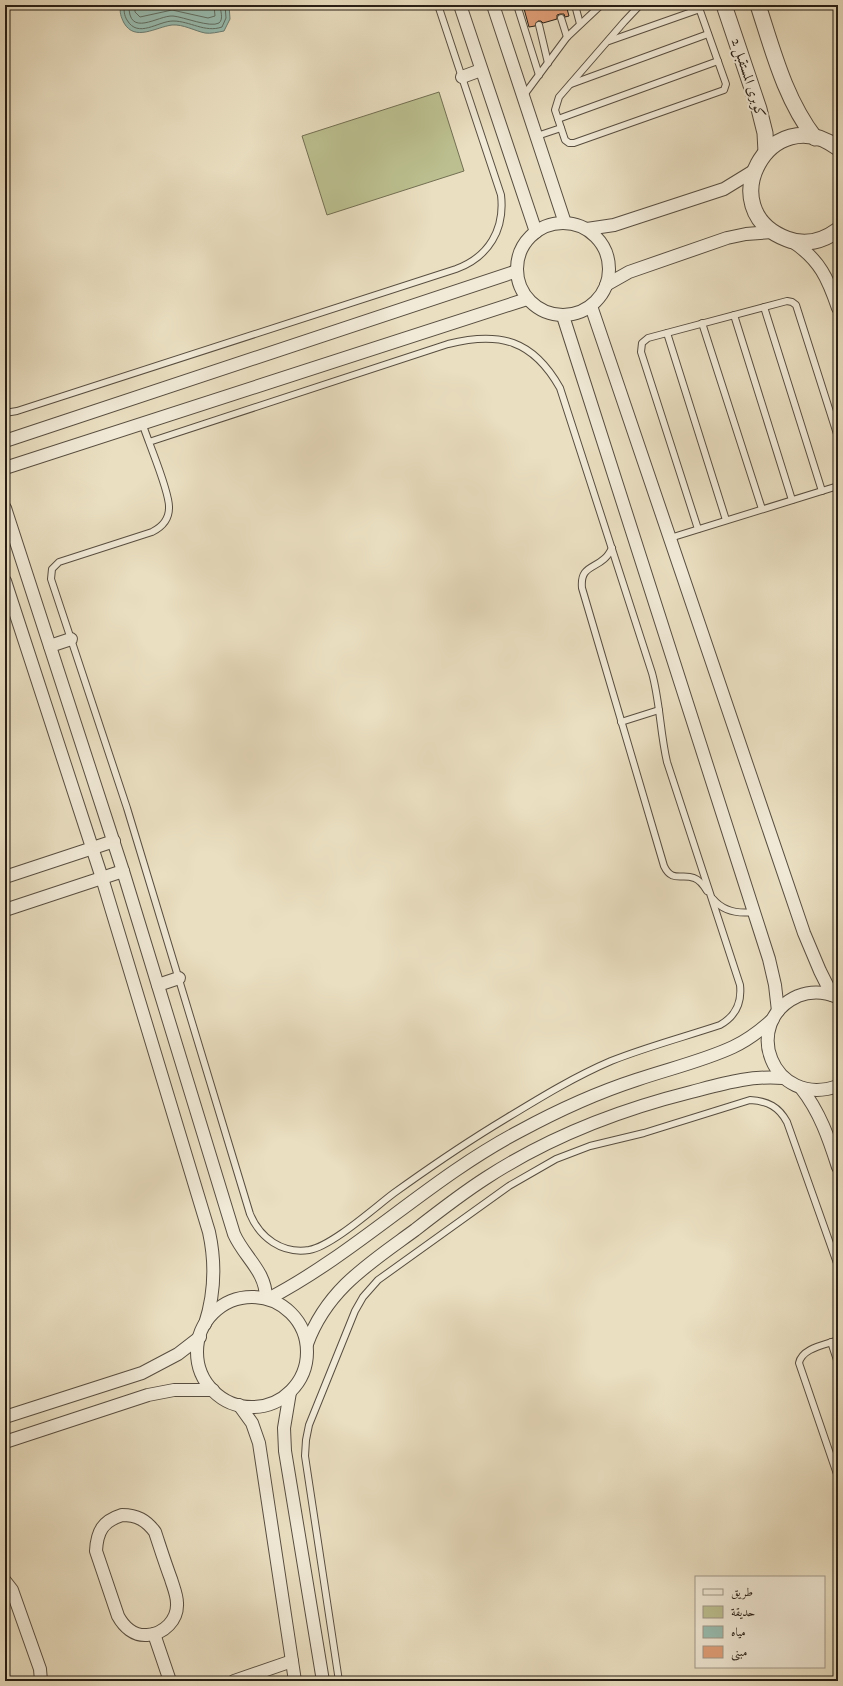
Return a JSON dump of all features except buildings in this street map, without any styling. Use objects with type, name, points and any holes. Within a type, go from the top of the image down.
[{"type":"street","points":[[460,5],[536,232]]},
{"type":"street","points":[[494,5],[565,223]]},
{"type":"street","name":"كوبرى المستقبل 2","points":[[724,5],[759,109],[765,133],[766,152]]},
{"type":"street","points":[[758,5],[776,61],[794,106],[815,138]]},
{"type":"street","points":[[462,77],[482,70]]},
{"type":"street","points":[[838,148],[822,139],[805,136],[788,138],[772,146],[760,158],[755,170],[750,191],[754,208],[763,224],[772,232],[793,242],[808,253],[820,267],[830,283],[838,308]]},
{"type":"street","points":[[586,229],[614,224],[724,189],[755,170]]},
{"type":"street","points":[[565,223],[586,229],[596,237],[604,248],[608,260],[609,273],[603,293],[591,306],[583,311],[563,316],[549,314],[537,308],[527,299],[520,286],[517,271],[518,256],[525,242],[536,232],[550,225],[565,223]]},
{"type":"street","points":[[793,242],[811,242],[828,237],[838,230]]},
{"type":"street","points":[[606,285],[629,272],[727,238],[746,234],[772,232]]},
{"type":"street","points":[[5,441],[517,271]]},
{"type":"street","points":[[5,468],[527,299]]},
{"type":"street","points":[[591,306],[804,933],[820,971],[835,996]]},
{"type":"street","points":[[563,316],[772,972],[776,1015],[769,1031],[768,1044],[770,1056],[776,1068],[784,1078],[801,1088],[814,1091],[827,1090],[838,1086]]},
{"type":"street","points":[[5,508],[114,841],[234,1234],[241,1249],[261,1275],[266,1290],[267,1299]]},
{"type":"street","points":[[5,581],[93,848],[209,1232],[213,1255],[214,1278],[211,1302],[198,1346],[199,1365],[205,1379],[213,1390],[225,1400],[239,1405],[254,1407],[277,1401],[290,1392],[298,1382],[304,1370],[307,1344],[318,1318],[326,1306],[345,1285],[366,1266],[466,1191],[530,1152],[574,1131],[644,1105],[742,1080],[762,1077],[784,1078]]},
{"type":"street","points":[[50,646],[71,639]]},
{"type":"street","points":[[5,877],[114,841]]},
{"type":"street","points":[[5,910],[123,871]]},
{"type":"street","points":[[158,985],[179,978]]},
{"type":"street","points":[[267,1299],[334,1260],[453,1172],[518,1132],[563,1109],[604,1091],[734,1047],[754,1034],[776,1015],[785,1004],[802,994],[822,993],[835,996]]},
{"type":"street","points":[[801,1088],[810,1100],[823,1125],[838,1167]]},
{"type":"street","points":[[205,1324],[216,1310],[231,1301],[248,1297],[267,1299],[287,1309],[294,1316],[300,1324],[307,1344]]},
{"type":"street","points":[[5,1417],[142,1373],[178,1354],[200,1337]]},
{"type":"street","points":[[5,1442],[148,1394],[180,1389],[213,1390]]},
{"type":"street","points":[[290,1392],[284,1422],[285,1451],[322,1681]]},
{"type":"street","points":[[239,1405],[252,1423],[259,1443],[295,1681]]},
{"type":"street","points":[[122,1515],[132,1515],[141,1518],[149,1524],[155,1532],[176,1594],[177,1611],[174,1619],[165,1629],[154,1634],[136,1634],[122,1624],[96,1551],[96,1541],[105,1524],[113,1518],[122,1515]]},
{"type":"street","points":[[5,1581],[12,1590],[40,1669],[41,1681]]},
{"type":"street","points":[[154,1634],[170,1681]]},
{"type":"street","points":[[234,1681],[292,1661]]},
{"type":"lane","points":[[5,413],[17,412],[456,269],[475,260],[490,245],[496,236],[500,226],[502,205],[498,185],[438,5]]},
{"type":"lane","points":[[516,5],[539,75]]},
{"type":"lane","points":[[575,5],[580,24]]},
{"type":"lane","points":[[524,95],[567,38],[601,5]]},
{"type":"lane","points":[[609,41],[699,7],[726,84],[723,91],[574,144],[565,140],[555,110],[559,97],[640,5]]},
{"type":"lane","points":[[561,18],[567,38]]},
{"type":"lane","points":[[539,25],[548,63]]},
{"type":"lane","points":[[570,84],[708,34]]},
{"type":"lane","points":[[558,119],[718,61]]},
{"type":"lane","points":[[537,136],[561,128]]},
{"type":"lane","points":[[698,529],[641,352],[641,347],[645,340],[702,323],[787,301],[792,302],[796,305],[838,437]]},
{"type":"lane","points":[[764,307],[822,491]]},
{"type":"lane","points":[[734,315],[792,500]]},
{"type":"lane","points":[[702,323],[762,509]]},
{"type":"lane","points":[[667,333],[726,520]]},
{"type":"lane","points":[[142,423],[168,501],[169,507],[163,525],[152,532],[55,565],[52,569],[50,579],[127,808],[254,1224],[261,1233],[278,1246],[289,1250],[310,1250],[330,1241],[392,1194],[458,1148],[561,1086],[610,1062],[720,1025],[727,1021],[737,1009],[741,993],[667,762],[652,673],[560,388],[553,375],[543,363],[518,344],[504,339],[476,338],[448,344],[149,442]]},
{"type":"lane","points":[[670,538],[838,486]]},
{"type":"lane","points":[[612,548],[604,559],[588,568],[582,577],[581,582],[666,871],[675,877],[690,877],[698,880],[721,906],[733,912],[754,912]]},
{"type":"lane","points":[[621,722],[659,710]]},
{"type":"lane","points":[[339,1681],[306,1456],[306,1440],[309,1425],[355,1311],[363,1297],[378,1280],[509,1186],[556,1159],[590,1146],[644,1133],[750,1100],[760,1100],[768,1103],[780,1111],[787,1122],[838,1266]]},
{"type":"lane","points":[[838,1340],[806,1352],[800,1359],[799,1364],[838,1477]]},
{"type":"lane","points":[[831,1342],[838,1363]]},
{"type":"green space","points":[[439,92],[464,171],[327,215],[302,136]]},
{"type":"water","points":[[121,5],[229,5],[230,19],[224,31],[214,33],[205,33],[172,25],[140,33],[129,29],[124,23],[120,10]]}]
